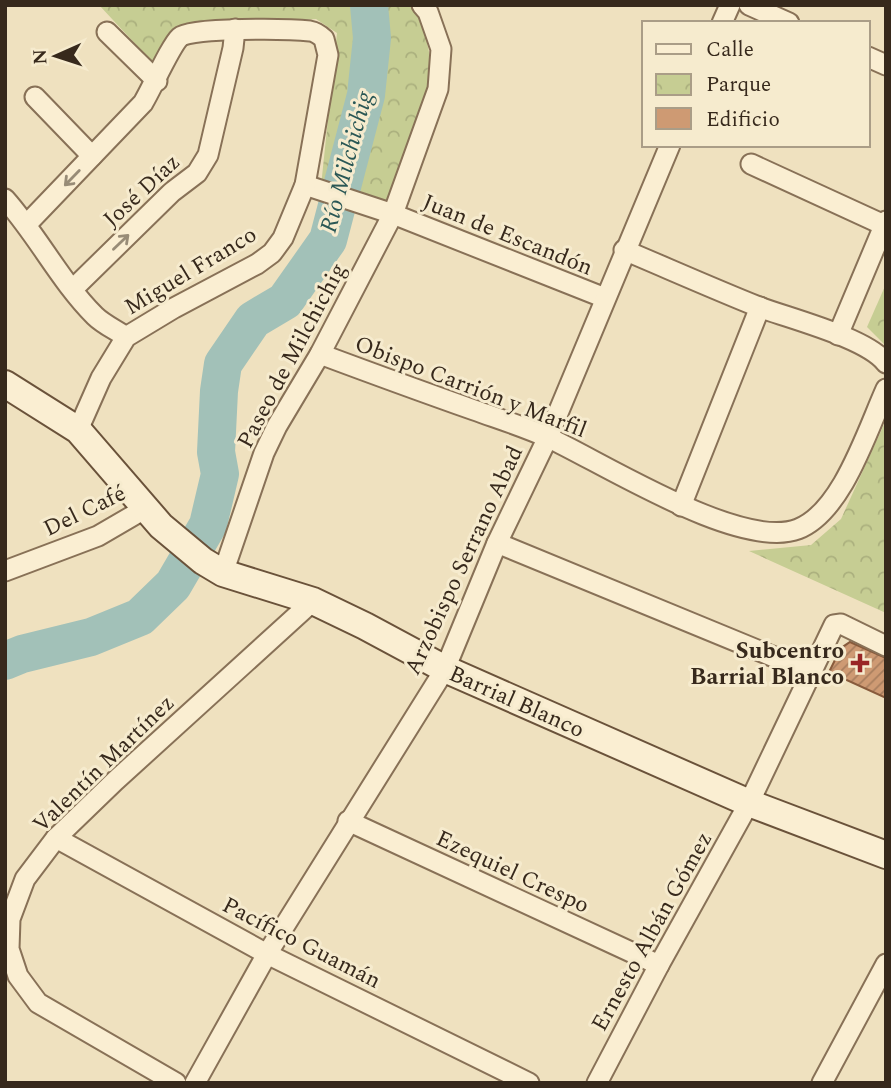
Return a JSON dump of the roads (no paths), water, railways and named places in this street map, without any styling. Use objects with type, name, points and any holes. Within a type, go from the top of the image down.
[{"type":"street","name":"Paseo de Milchichig","points":[[213,567],[276,426],[320,354],[393,214],[438,89],[440,49],[428,12],[422,5]]},
{"type":"street","points":[[723,21],[730,5]]},
{"type":"street","points":[[749,5],[785,21]]},
{"type":"street","name":"Miguel Franco","points":[[78,430],[101,378],[127,337],[174,307],[257,264],[272,253],[313,187],[328,55],[324,39],[312,31],[234,29],[184,33],[177,39],[157,81]]},
{"type":"street","name":"José Díaz","points":[[73,289],[172,192],[197,173],[208,155],[233,48],[234,29]]},
{"type":"street","points":[[27,224],[142,103],[157,81],[107,32]]},
{"type":"street","points":[[870,58],[886,65]]},
{"type":"street","points":[[35,97],[92,156]]},
{"type":"street","name":"Arzobispo Serrano Abad","points":[[195,1083],[267,954],[445,669],[497,543],[548,437],[669,147]]},
{"type":"street","points":[[751,164],[885,224],[838,335]]},
{"type":"street","name":"Juan de Escandón","points":[[313,187],[393,214],[605,299]]},
{"type":"street","points":[[5,199],[27,224],[96,318],[127,337]]},
{"type":"street","points":[[624,250],[760,307],[838,335],[878,353],[886,363]]},
{"type":"street","points":[[681,506],[760,307]]},
{"type":"street","name":"Obispo Carrión y Marfil","points":[[320,354],[548,437],[681,506],[741,527],[773,532],[797,530],[820,516],[839,493],[886,389]]},
{"type":"street","name":"Barrial Blanco","points":[[5,384],[78,430],[153,517],[213,567],[313,601],[445,669],[749,803],[886,855]]},
{"type":"street","name":"Del Café","points":[[5,571],[153,517]]},
{"type":"street","points":[[497,543],[813,673]]},
{"type":"street","name":"Valentín Martínez","points":[[176,1083],[37,1003],[18,976],[9,949],[10,919],[25,879],[56,838],[313,601]]},
{"type":"street","name":"Ernesto Albán Gómez","points":[[597,1083],[749,803],[813,673],[830,631],[834,625],[841,624],[886,646]]},
{"type":"street","name":"Ezequiel Crespo","points":[[348,821],[659,965]]},
{"type":"street","name":"Pacífico Guamán","points":[[56,838],[267,954],[529,1083]]},
{"type":"street","points":[[822,1083],[886,964]]},
{"type":"waterway","name":"Río Milchichig","points":[[5,661],[22,654],[91,637],[140,617],[173,585],[208,525],[220,474],[216,452],[223,364],[253,320],[285,301],[328,240],[366,95],[372,38],[369,5]]},
{"type":"place","name":"Subcentro Barrial Blanco","points":[[860,663]]}]
